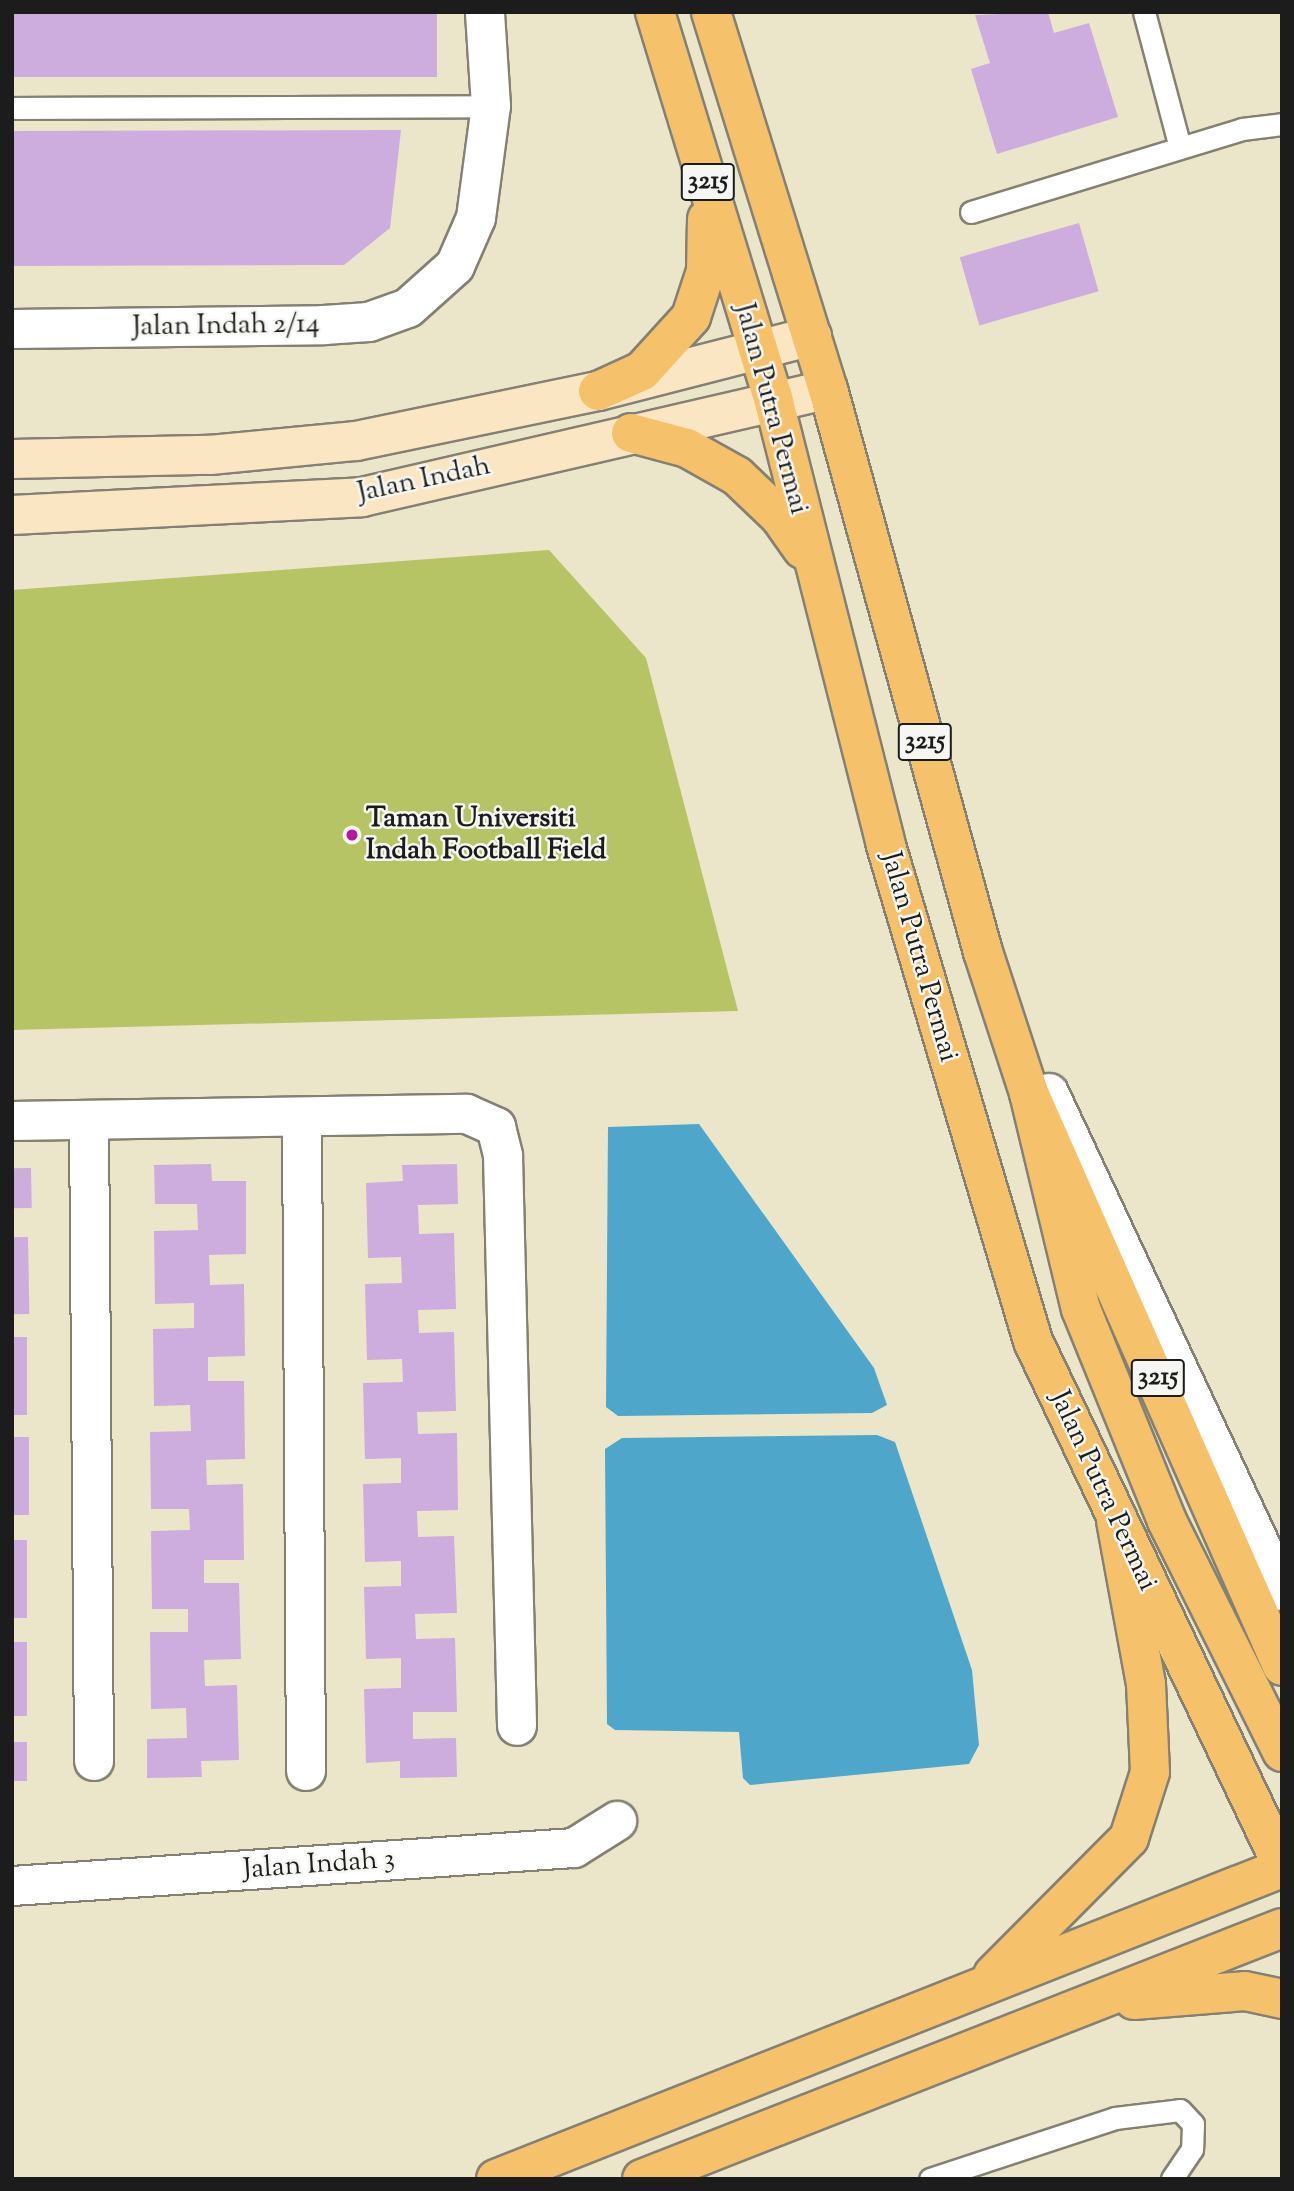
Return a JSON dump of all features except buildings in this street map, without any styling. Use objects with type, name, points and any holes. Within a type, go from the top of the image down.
[{"type":"main road","name":"Jalan Putra Permai","points":[[655,12],[774,402],[811,566],[885,842],[1032,1341],[1282,1866]]},
{"type":"main road","name":"Jalan Putra Permai","points":[[711,12],[813,336],[983,952],[1029,1093],[1282,1666]]},
{"type":"main road","points":[[598,391],[642,371],[691,317],[706,271],[708,183]]},
{"type":"main road","points":[[631,433],[687,448],[737,476],[780,517],[811,566]]},
{"type":"main road","points":[[1029,1093],[1082,1309],[1167,1521],[1282,1752]]},
{"type":"main road","points":[[979,1989],[1129,1838],[1150,1772],[1146,1684],[1116,1521]]},
{"type":"main road","points":[[496,2179],[979,1989],[1282,1866]]},
{"type":"main road","points":[[642,2179],[1282,1928]]},
{"type":"main road","points":[[1095,2003],[1245,1991],[1282,1998]]},
{"type":"street","points":[[485,12],[491,106]]},
{"type":"street","name":"Jalan Indah 2/14","points":[[12,329],[369,323],[432,292],[456,266],[476,218],[491,106]]},
{"type":"street","name":"Jalan Indah","points":[[12,459],[279,451],[598,391],[757,353],[813,336]]},
{"type":"street","name":"Jalan Indah","points":[[12,514],[362,496],[828,389]]},
{"type":"street","points":[[983,952],[1282,1591]]},
{"type":"street","points":[[12,1121],[302,1120],[467,1114],[484,1117],[502,1140],[517,1726]]},
{"type":"street","points":[[302,1120],[306,1770]]},
{"type":"street","points":[[89,1121],[94,1761]]},
{"type":"street","name":"Jalan Indah 3","points":[[12,1886],[574,1848],[617,1821]]},
{"type":"lane","points":[[1144,12],[1180,147]]},
{"type":"lane","points":[[12,108],[491,106]]},
{"type":"lane","points":[[971,212],[1180,147],[1282,124]]},
{"type":"lane","points":[[930,2179],[1115,2118],[1180,2110],[1193,2124],[1192,2148],[1172,2179]]},
{"type":"green space","name":"Taman Universiti Indah Football Field","points":[[549,550],[646,658],[738,1011],[12,1030],[12,590]]},
{"type":"water","points":[[699,1124],[874,1368],[887,1405],[872,1413],[618,1416],[606,1407],[608,1127]]},
{"type":"water","points":[[877,1435],[895,1442],[972,1670],[979,1745],[969,1764],[750,1785],[743,1778],[739,1732],[615,1730],[607,1724],[605,1449],[622,1438]]},
{"type":"place","name":"Taman Universiti Indah Football Field","points":[[352,835]]}]
